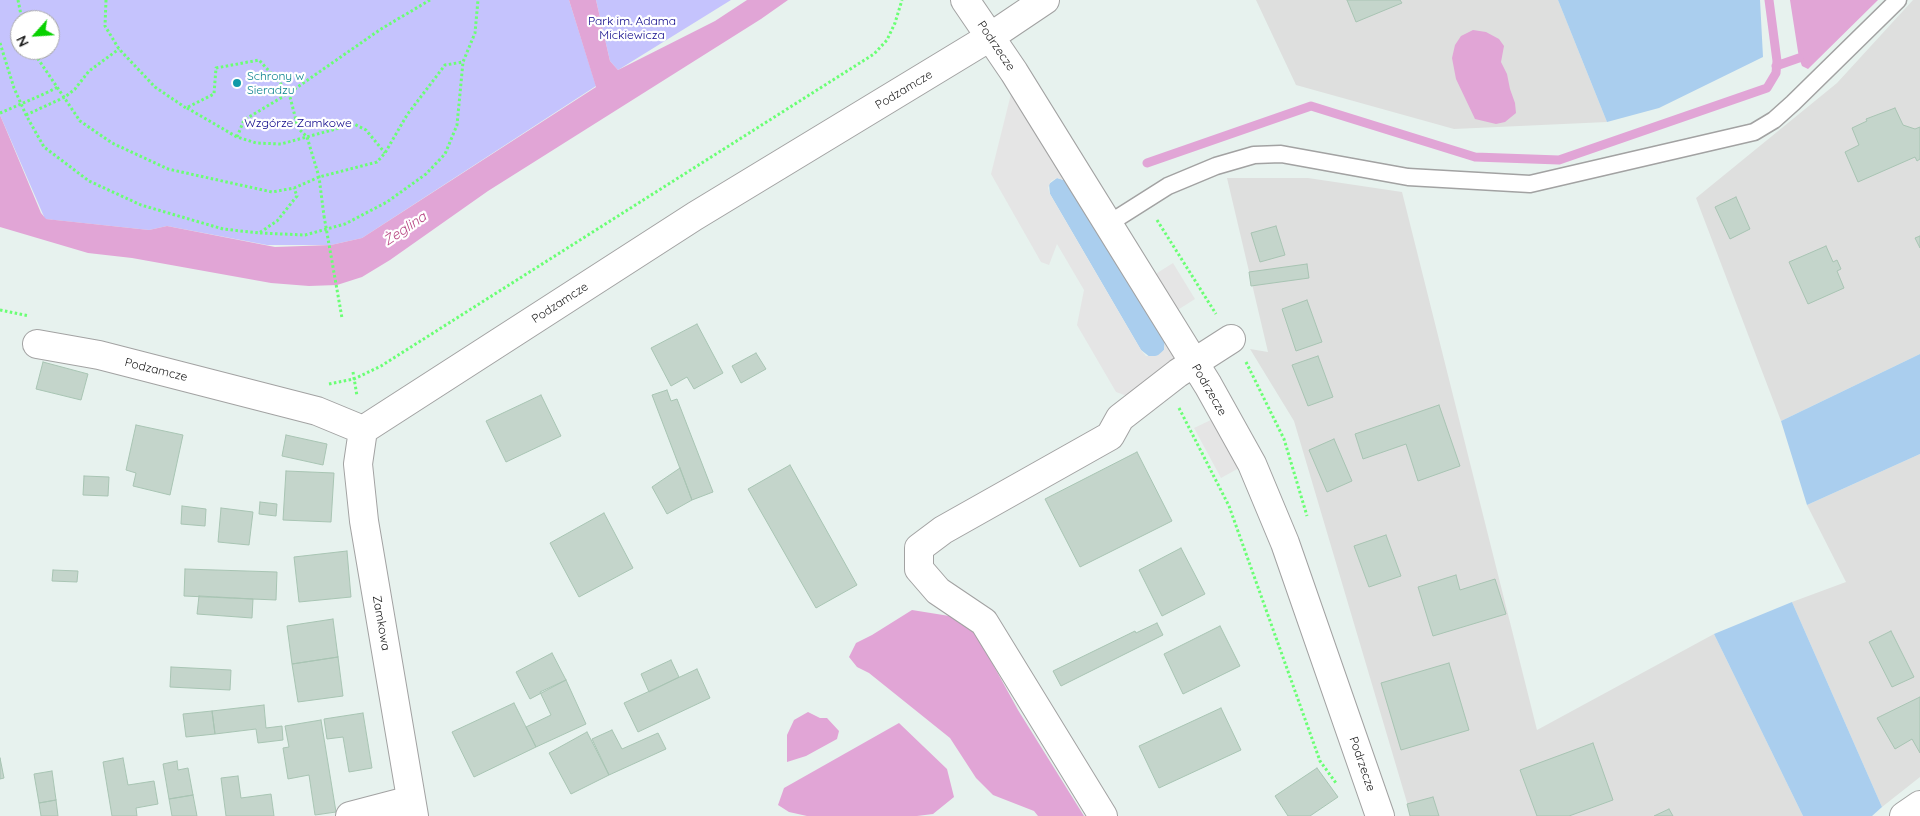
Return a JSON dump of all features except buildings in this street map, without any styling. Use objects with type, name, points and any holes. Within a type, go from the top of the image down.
[{"type":"street","name":"Podrzecze","points":[[965,0],[1014,72],[1194,363],[1252,464],[1285,543],[1380,816]]},
{"type":"street","name":"Podzamcze","points":[[37,344],[99,355],[317,411],[363,430],[695,216],[990,37],[1045,0]]},
{"type":"street","points":[[1102,816],[984,622],[938,591],[919,569],[919,548],[943,530],[1110,436],[1120,418],[1194,363],[1231,339]]},
{"type":"street","name":"Zamkowa","points":[[363,430],[358,464],[364,521],[413,808]]},
{"type":"street","points":[[1904,816],[1920,805]]},
{"type":"street","points":[[350,816],[413,808]]},
{"type":"lane","points":[[1108,224],[1168,186],[1216,166],[1254,155],[1281,154],[1408,177],[1530,184],[1754,132],[1774,120],[1793,104],[1898,0]]},
{"type":"path","points":[[106,0],[105,26],[119,49],[155,87],[186,108],[237,136],[256,143],[281,144],[354,124],[366,130],[385,153]]},
{"type":"path","points":[[237,136],[244,120],[289,93],[381,28],[430,0]]},
{"type":"path","points":[[0,43],[26,115],[44,147],[89,181],[141,205],[223,229],[259,234],[305,234],[345,224],[387,202],[426,174],[445,154],[458,125],[463,62],[475,33],[478,0]]},
{"type":"path","points":[[354,379],[381,366],[874,54],[887,40],[895,23],[902,0]]},
{"type":"path","points":[[26,115],[65,97],[89,70],[119,49]]},
{"type":"path","points":[[39,60],[80,121],[112,143],[168,169],[272,192],[294,188],[319,177],[377,162],[385,153],[407,115],[445,65],[463,62]]},
{"type":"path","points":[[186,108],[214,94],[216,68],[259,60],[289,93],[298,128],[307,138],[319,177],[342,318]]},
{"type":"path","points":[[0,113],[58,87]]},
{"type":"path","points":[[259,234],[277,221],[297,196],[294,188]]},
{"type":"path","points":[[1166,383],[1229,506],[1320,760],[1337,784]]},
{"type":"shaded area","points":[[1256,0],[1558,0],[1607,122],[1454,129],[1296,85]]},
{"type":"shaded area","points":[[1558,0],[1760,0],[1763,57],[1659,108],[1607,122]]},
{"type":"shaded area","points":[[1913,0],[1920,0],[1920,354],[1781,421],[1696,198],[1837,83]]},
{"type":"shaded area","points":[[1011,94],[1067,181],[1057,178],[1051,181],[1048,188],[1050,194],[1141,350],[1146,356],[1157,356],[1164,350],[1165,340],[1187,374],[1135,399],[1116,392],[1077,325],[1084,290],[1057,244],[1049,265],[1041,262],[991,174]]},
{"type":"shaded area","points":[[1057,178],[1067,181],[1165,340],[1164,350],[1160,355],[1150,357],[1141,350],[1050,194],[1049,184]]},
{"type":"shaded area","points":[[1227,178],[1308,178],[1402,192],[1537,730],[1714,634],[1803,816],[1411,816],[1294,421],[1250,349],[1268,352]]},
{"type":"shaded area","points":[[1173,263],[1195,299],[1176,311],[1154,275]]},
{"type":"shaded area","points":[[1920,354],[1920,454],[1807,505],[1781,421]]},
{"type":"shaded area","points":[[1213,419],[1239,468],[1221,478],[1194,428]]},
{"type":"shaded area","points":[[1920,454],[1920,777],[1882,807],[1792,602],[1846,582],[1807,505]]},
{"type":"shaded area","points":[[1792,602],[1882,807],[1872,816],[1803,816],[1714,634]]},
{"type":"green space","name":"Wzgórze Zamkowe","points":[[0,0],[569,0],[596,86],[362,238],[331,245],[267,245],[167,226],[149,230],[45,219],[0,115]]},
{"type":"green space","name":"Park im. Adama Mickiewicza","points":[[596,0],[731,0],[618,70],[610,61]]},
{"type":"water","name":"Żeglina","points":[[569,0],[596,0],[610,61],[618,70],[715,21],[747,0],[788,0],[761,19],[488,191],[390,260],[362,277],[337,285],[309,286],[271,283],[132,258],[88,253],[0,227],[0,115],[41,213],[46,219],[149,230],[167,226],[275,247],[331,245],[362,238],[596,87]]},
{"type":"water","points":[[1790,0],[1878,0],[1808,69],[1802,66],[1799,58]]},
{"type":"water","points":[[1473,30],[1486,32],[1499,39],[1504,46],[1501,62],[1507,74],[1516,113],[1505,122],[1496,124],[1475,119],[1456,79],[1452,58],[1455,45],[1461,36]]},
{"type":"water","points":[[912,610],[968,619],[1018,710],[1084,816],[1038,816],[1034,811],[993,795],[976,778],[950,738],[869,673],[857,667],[849,657],[856,643]]},
{"type":"water","points":[[808,712],[820,718],[827,718],[839,731],[837,739],[806,756],[787,762],[787,735],[794,720]]},
{"type":"water","points":[[899,723],[947,769],[954,797],[933,814],[917,816],[807,816],[789,812],[778,805],[784,788]]},
{"type":"waterway","points":[[1147,163],[1311,106],[1475,157],[1559,160],[1767,88],[1776,73],[1777,61],[1769,0]]},
{"type":"waterway","points":[[1776,66],[1799,58]]},
{"type":"place","name":"Schrony w Sieradzu","points":[[237,83]]}]
